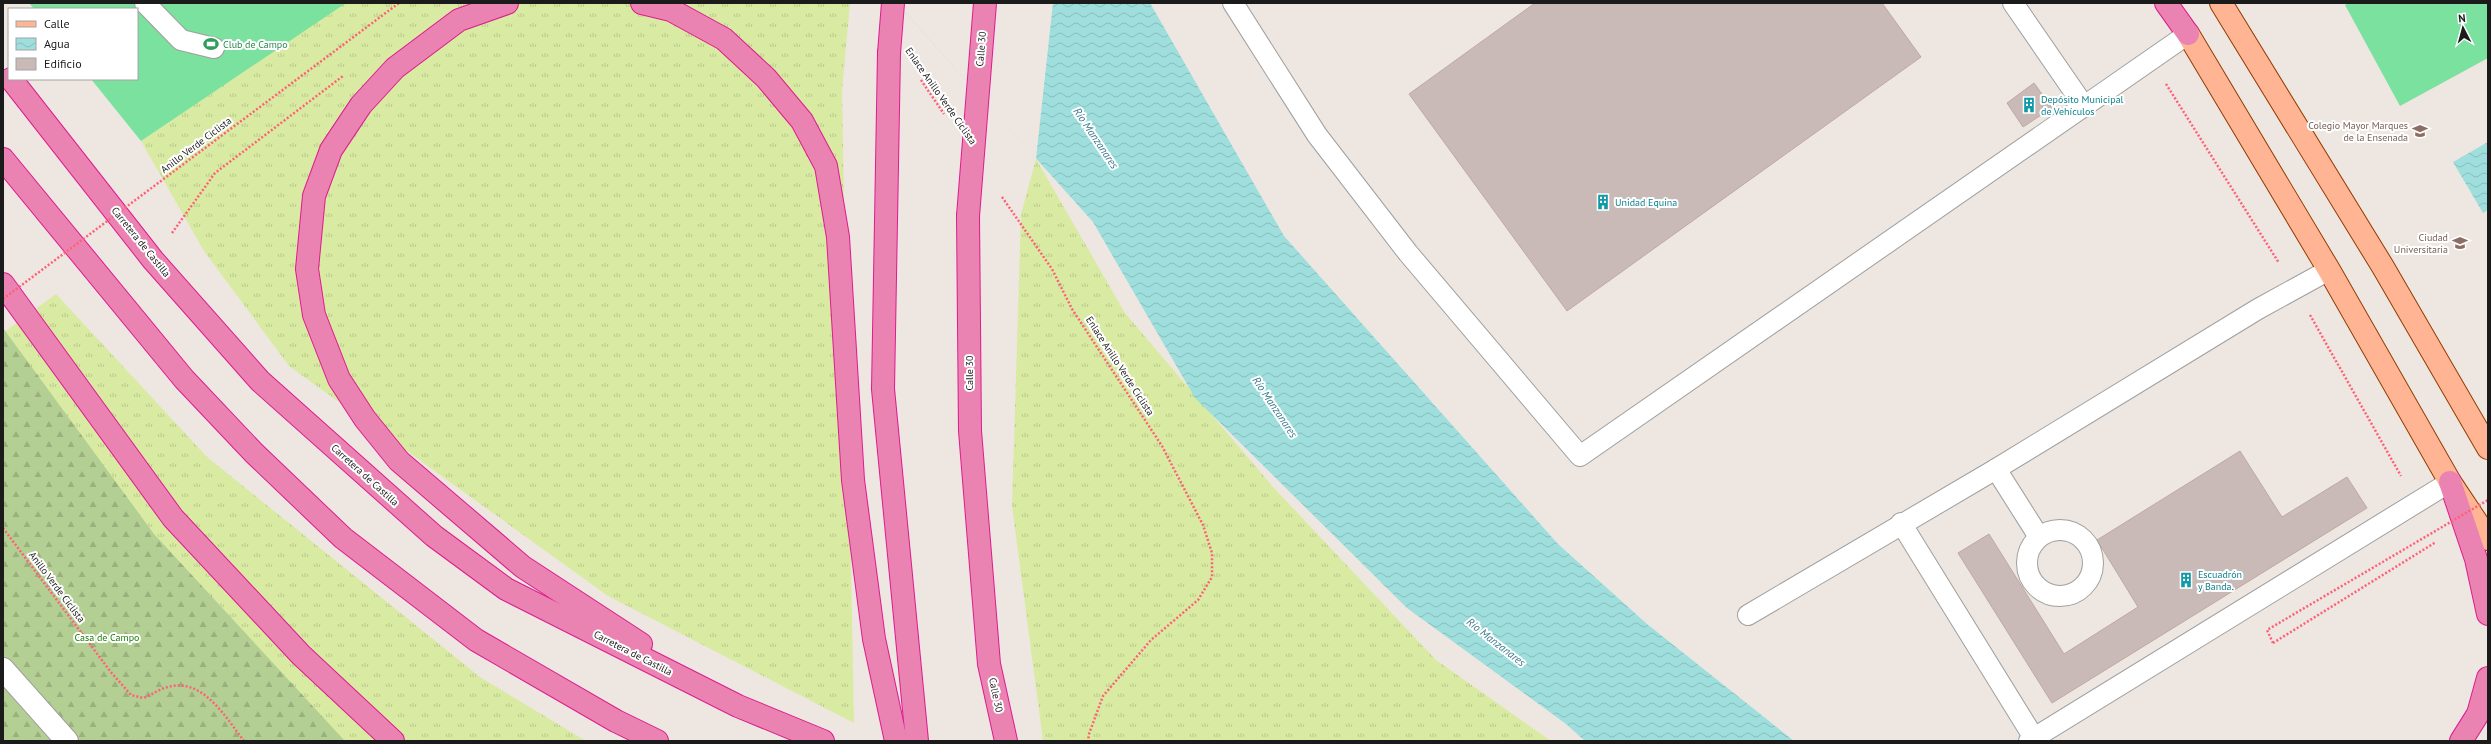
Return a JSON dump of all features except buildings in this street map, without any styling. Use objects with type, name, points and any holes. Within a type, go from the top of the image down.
[{"type":"highway","points":[[507,3],[459,20],[395,68],[361,105],[331,150],[314,196],[307,269],[314,316],[339,378],[365,419],[399,461],[523,567],[738,706]]},
{"type":"highway","points":[[642,3],[671,10],[724,39],[766,78],[802,121],[826,166],[838,237],[853,480],[874,639],[896,741]]},
{"type":"highway","points":[[893,3],[889,53],[883,389],[917,741]]},
{"type":"highway","name":"Calle 30","points":[[985,3],[968,216],[970,431],[989,664],[1006,741]]},
{"type":"highway","points":[[2166,3],[2188,34]]},
{"type":"highway","name":"Carretera de Castilla","points":[[12,80],[153,260],[260,381],[434,536],[506,589],[738,706],[777,724],[823,741]]},
{"type":"highway","points":[[3,159],[184,379],[254,453],[343,538],[476,640],[616,721],[657,741]]},
{"type":"highway","points":[[3,284],[173,518],[302,655],[393,741]]},
{"type":"highway","points":[[2450,482],[2476,559],[2488,614]]},
{"type":"highway","points":[[2461,741],[2478,714],[2488,678]]},
{"type":"main road","points":[[2221,3],[2383,267],[2488,448]]},
{"type":"main road","points":[[2188,34],[2329,270],[2450,482],[2488,539]]},
{"type":"street","points":[[3,669],[67,741]]},
{"type":"lane","points":[[145,3],[181,40],[214,48]]},
{"type":"lane","points":[[1233,3],[1317,135],[1408,252],[1580,456],[2188,34]]},
{"type":"lane","points":[[2013,3],[2084,106]]},
{"type":"lane","points":[[1748,615],[1901,523],[1996,469],[2258,309],[2329,270]]},
{"type":"lane","points":[[1996,469],[2039,537]]},
{"type":"lane","points":[[1901,523],[2032,740],[2450,482]]},
{"type":"path","name":"Anillo Verde Ciclista","points":[[3,299],[399,3]]},
{"type":"path","points":[[153,260],[215,173],[345,74]]},
{"type":"path","name":"Enlace Anillo Verde Ciclista","points":[[917,74],[948,120]]},
{"type":"path","name":"Enlace Anillo Verde Ciclista","points":[[998,192],[1052,270],[1072,309],[1162,446],[1203,525],[1212,553],[1212,577],[1198,600],[1151,640],[1103,696],[1089,734],[1088,741]]},
{"type":"path","points":[[2437,544],[2273,643],[2267,630],[2488,500]]},
{"type":"path","name":"Anillo Verde Ciclista","points":[[3,528],[110,671],[131,695],[142,698],[167,687],[178,685],[203,692],[244,741]]},
{"type":"green space","name":"Club de Campo","points":[[29,3],[346,3],[141,141],[92,80],[138,80],[138,8],[33,8]]},
{"type":"green space","points":[[342,3],[850,3],[842,91],[854,723],[608,596],[289,366],[204,251],[141,141]]},
{"type":"green space","points":[[2348,3],[2488,3],[2488,58],[2400,106],[2345,5]]},
{"type":"green space","points":[[1036,159],[1125,313],[1273,487],[1436,660],[1551,741],[1043,741],[1012,506],[1021,214]]},
{"type":"green space","points":[[56,294],[207,457],[480,677],[586,741],[344,741],[3,381],[3,333]]},
{"type":"green space","name":"Casa de Campo","points":[[3,328],[154,534],[345,741],[3,741]]},
{"type":"water","name":"Río Manzanares","points":[[897,3],[1150,3],[1284,236],[1558,544],[1647,624],[1794,741],[1585,741],[1566,724],[1407,608],[1195,398],[1093,222]]},
{"type":"water","points":[[2488,142],[2488,210],[2483,213],[2453,162]]},
{"type":"pier","points":[[897,3],[1053,3],[1036,159]]},
{"type":"place","name":"Club de Campo","points":[[211,44]]},
{"type":"place","name":"Depósito Municipal de Vehículos","points":[[2029,105]]},
{"type":"place","name":"Colegio Mayor Marques de la Ensenada","points":[[2420,131]]},
{"type":"place","name":"Unidad Equina","points":[[1603,202]]},
{"type":"place","name":"Ciudad Universitaria","points":[[2460,243]]},
{"type":"place","name":"Escuadrón y Banda.","points":[[2186,580]]}]
